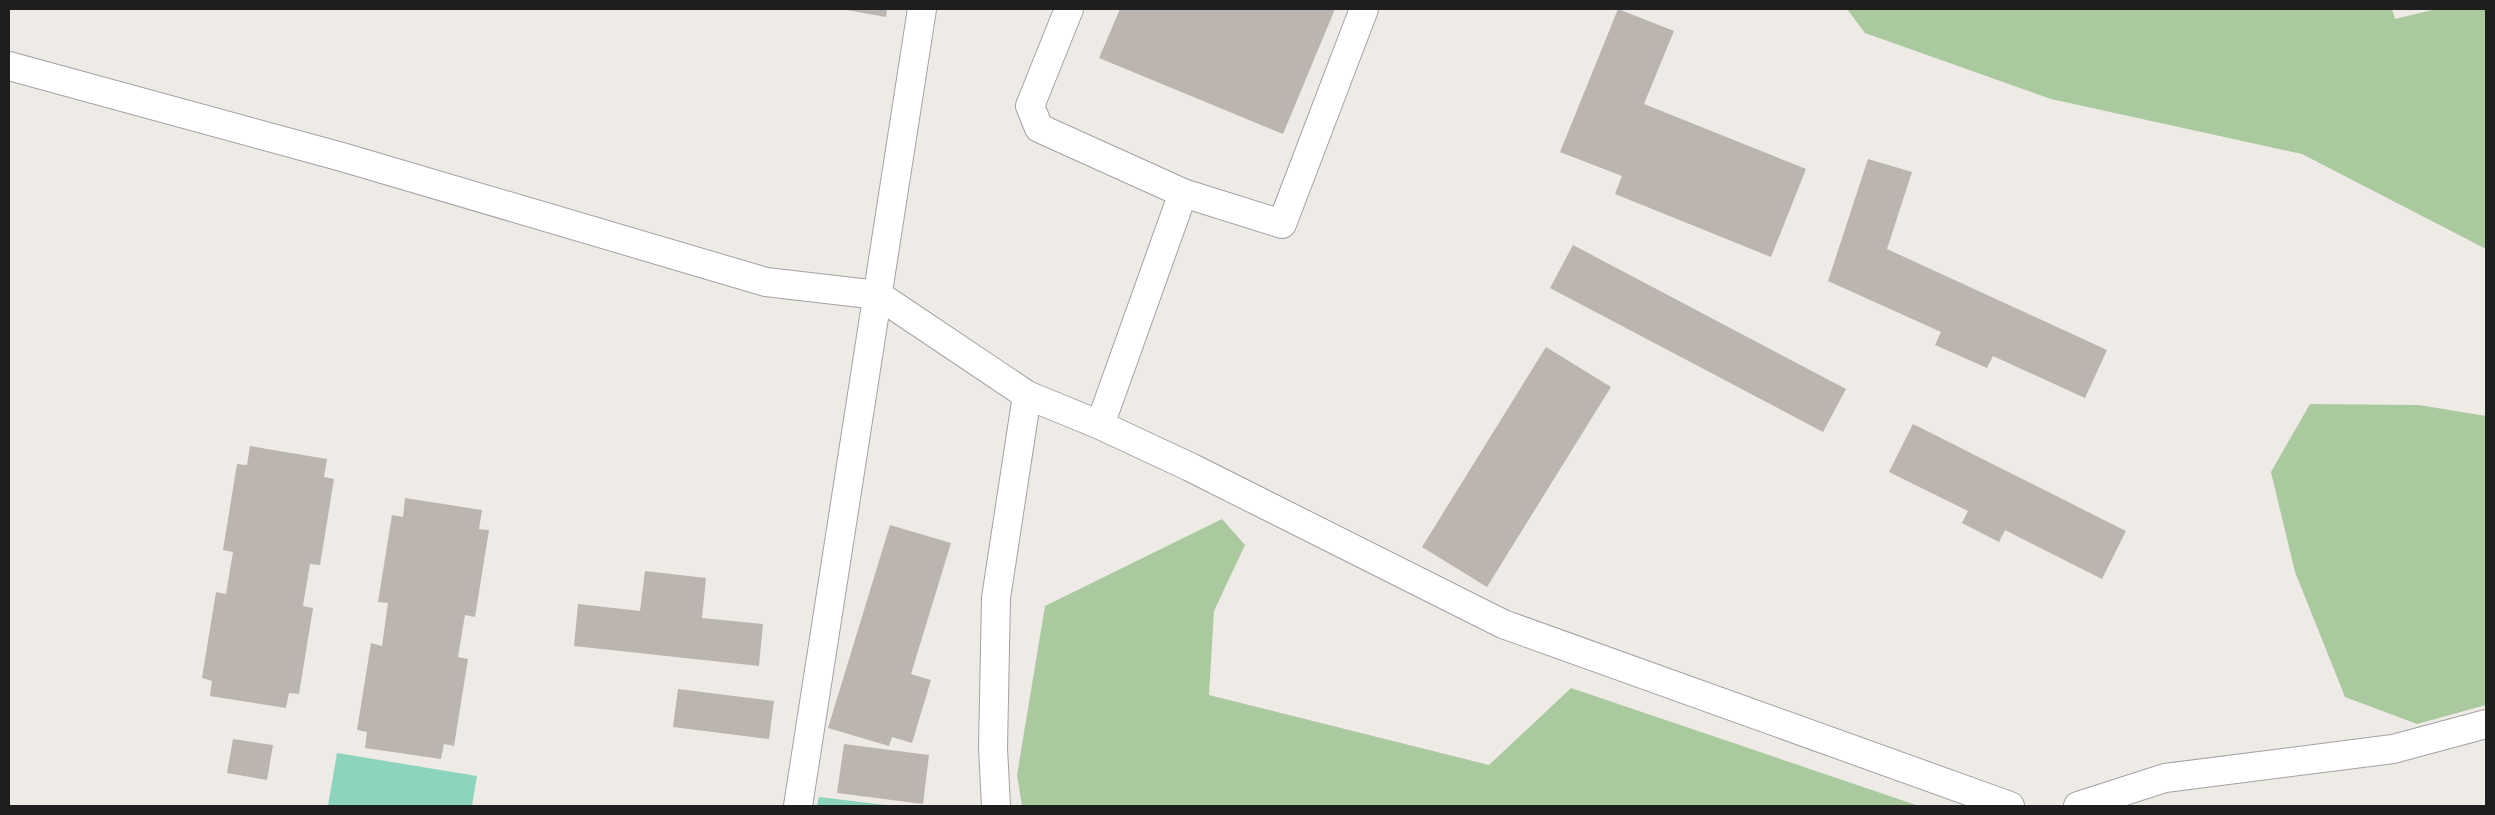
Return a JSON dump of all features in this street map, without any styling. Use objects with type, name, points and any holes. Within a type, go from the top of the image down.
[{"type":"street","points":[[798,806],[922,9]]},
{"type":"street","points":[[1069,9],[1030,106],[1039,128],[1183,193],[1282,224],[1364,9]]},
{"type":"street","points":[[9,66],[342,157],[766,282],[878,295],[1027,395],[1100,424],[1190,467],[1503,624],[2010,806]]},
{"type":"street","points":[[1100,424],[1183,193]]},
{"type":"street","points":[[996,806],[993,748],[996,598],[1027,395]]},
{"type":"street","points":[[2078,806],[2165,778],[2394,749],[2486,724]]},
{"type":"green space","points":[[1847,9],[2392,9],[2395,19],[2436,9],[2486,9],[2486,249],[2302,154],[2051,99],[1865,33]]},
{"type":"green space","points":[[2310,404],[2419,405],[2486,416],[2486,705],[2417,724],[2345,697],[2295,572],[2271,472]]},
{"type":"green space","points":[[1222,519],[1245,545],[1214,611],[1209,695],[1489,765],[1571,688],[1919,806],[1022,806],[1017,775],[1045,606]]},
{"type":"green space","points":[[337,753],[477,776],[472,806],[328,806]]},
{"type":"green space","points":[[819,797],[894,806],[817,806]]},
{"type":"building","points":[[841,9],[887,9],[886,17]]},
{"type":"building","points":[[1120,9],[1335,9],[1283,134],[1099,58]]},
{"type":"building","points":[[1618,9],[1674,31],[1644,104],[1806,169],[1771,257],[1615,194],[1622,176],[1560,152]]},
{"type":"building","points":[[1868,159],[1912,172],[1887,249],[2107,350],[2085,398],[1993,356],[1987,368],[1935,345],[1941,332],[1828,281]]},
{"type":"building","points":[[1573,245],[1846,389],[1823,432],[1550,288]]},
{"type":"building","points":[[1546,347],[1611,387],[1487,587],[1422,547]]},
{"type":"building","points":[[1913,424],[2126,531],[2102,579],[2005,530],[1999,542],[1962,523],[1968,511],[1889,472]]},
{"type":"building","points":[[250,446],[327,459],[324,477],[334,479],[320,565],[310,564],[303,606],[313,608],[299,694],[289,693],[286,708],[210,696],[212,681],[202,678],[216,592],[226,594],[233,552],[223,550],[237,464],[247,465]]},
{"type":"building","points":[[405,498],[482,510],[479,529],[489,530],[475,617],[465,615],[458,657],[468,659],[454,746],[444,744],[441,759],[365,748],[367,732],[357,730],[371,643],[382,646],[388,603],[378,602],[392,515],[403,517]]},
{"type":"building","points":[[890,525],[951,543],[911,674],[931,680],[912,743],[892,737],[889,746],[828,728]]},
{"type":"building","points":[[645,571],[706,578],[702,618],[763,624],[759,666],[574,646],[578,604],[640,611]]},
{"type":"building","points":[[678,689],[774,701],[769,739],[673,727]]},
{"type":"building","points":[[233,739],[273,745],[267,780],[227,773]]},
{"type":"building","points":[[844,744],[929,755],[923,804],[837,793]]}]
